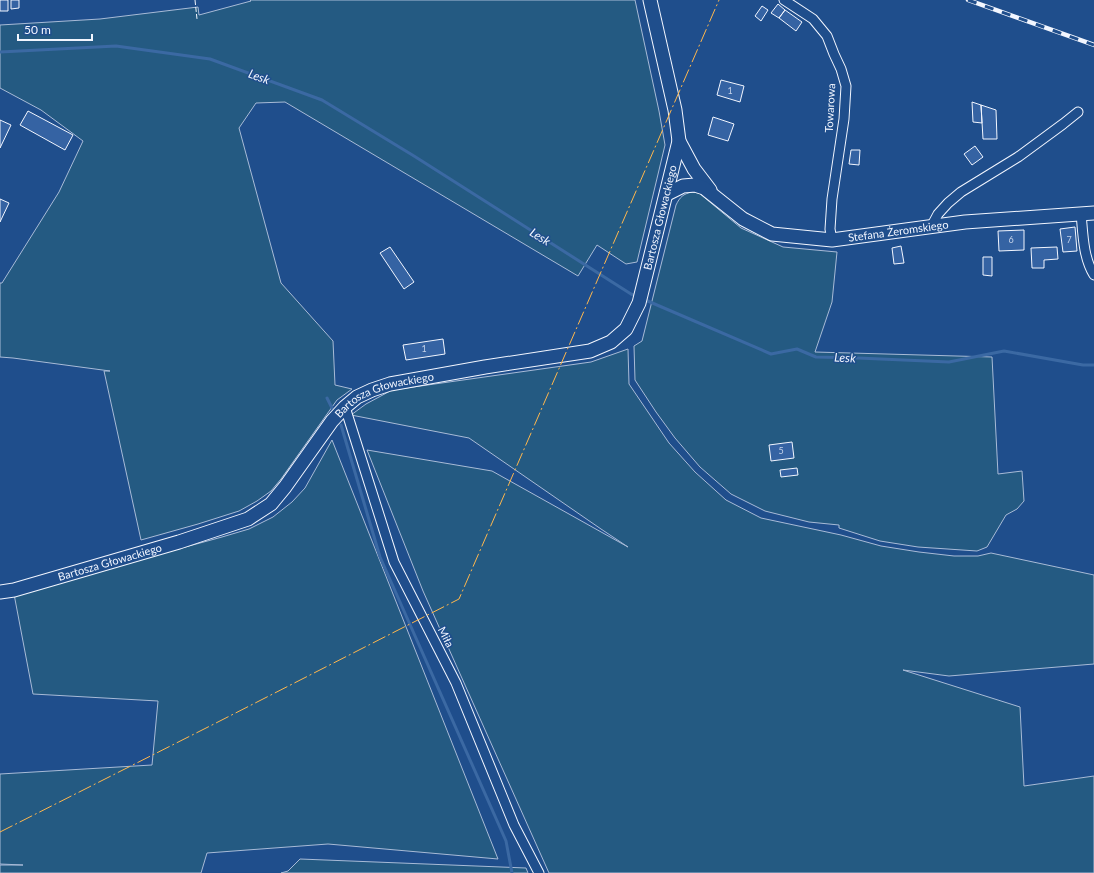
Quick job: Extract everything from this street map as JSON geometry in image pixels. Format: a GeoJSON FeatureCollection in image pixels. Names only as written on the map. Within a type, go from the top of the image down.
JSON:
{"type":"FeatureCollection","features":[{"type":"Feature","properties":{"kind":"street","name":"Stefana Żeromskiego"},"geometry":{"type":"LineString","coordinates":[[650,0],[675,110],[679,141],[694,169],[714,195]]}},
{"type":"Feature","properties":{"kind":"street","name":"Towarowa"},"geometry":{"type":"LineString","coordinates":[[784,0],[813,20],[827,36],[842,69],[846,86],[844,119],[832,199],[830,229],[832,240]]}},
{"type":"Feature","properties":{"kind":"street"},"geometry":{"type":"LineString","coordinates":[[931,227],[938,214],[961,192],[1028,150],[1078,112]]}},
{"type":"Feature","properties":{"kind":"street","name":"Bartosza Głowackiego"},"geometry":{"type":"LineString","coordinates":[[0,592],[14,590],[179,542],[248,519],[271,504],[332,421],[345,407],[358,397],[372,390],[390,384],[485,367],[590,351],[611,342],[626,329],[641,298],[679,141]]}},
{"type":"Feature","properties":{"kind":"street","name":"Stefana Żeromskiego"},"geometry":{"type":"LineString","coordinates":[[667,194],[683,186],[695,185],[704,188],[714,195],[743,219],[772,234],[832,240],[965,222],[1094,213]]}},
{"type":"Feature","properties":{"kind":"street"},"geometry":{"type":"LineString","coordinates":[[1080,213],[1084,247],[1089,266],[1094,275]]}},
{"type":"Feature","properties":{"kind":"street","name":"Miła"},"geometry":{"type":"LineString","coordinates":[[345,407],[394,562],[456,684],[514,825],[540,873]]}},
{"type":"Feature","properties":{"kind":"shaded area"},"geometry":{"type":"Polygon","coordinates":[[[250,0],[635,0],[665,145],[637,262],[626,264],[597,245],[578,276],[285,102],[256,103],[239,128],[281,283],[333,341],[335,385],[352,389],[337,400],[271,491],[239,511],[141,540],[104,371],[110,371],[0,357],[0,283],[2,283],[59,192],[83,141],[41,110],[0,88],[0,25],[100,19],[198,7],[199,15],[251,1],[250,0]]]}},
{"type":"Feature","properties":{"kind":"shaded area"},"geometry":{"type":"Polygon","coordinates":[[[692,192],[699,193],[741,228],[783,247],[837,252],[832,302],[815,352],[992,357],[998,474],[1022,471],[1024,501],[1017,509],[1006,515],[987,547],[977,551],[918,547],[880,541],[839,528],[839,525],[809,522],[765,511],[731,494],[700,467],[675,438],[635,380],[634,346],[642,341],[676,205],[682,196],[692,192]]]}},
{"type":"Feature","properties":{"kind":"shaded area"},"geometry":{"type":"Polygon","coordinates":[[[628,349],[629,384],[669,443],[695,472],[726,500],[761,518],[841,535],[881,546],[954,556],[978,556],[991,553],[1094,575],[1094,664],[949,676],[903,670],[1020,707],[1024,786],[1094,776],[1094,873],[549,873],[423,591],[367,450],[492,471],[628,547],[469,438],[351,415],[366,404],[392,390],[591,362],[628,349]]]}},
{"type":"Feature","properties":{"kind":"shaded area"},"geometry":{"type":"Polygon","coordinates":[[[332,440],[498,859],[328,844],[207,853],[201,873],[0,873],[0,865],[23,865],[0,864],[0,774],[152,765],[158,701],[33,694],[14,594],[249,529],[273,517],[292,502],[305,488],[332,440]]]}},
{"type":"Feature","properties":{"kind":"shaded area"},"geometry":{"type":"Polygon","coordinates":[[[300,859],[526,868],[528,873],[281,873],[288,871],[300,859]]]}},
{"type":"Feature","properties":{"kind":"building"},"geometry":{"type":"Polygon","coordinates":[[[0,0],[8,0],[8,11],[0,11],[0,0]]]}},
{"type":"Feature","properties":{"kind":"building"},"geometry":{"type":"Polygon","coordinates":[[[11,0],[19,0],[19,8],[11,9],[11,0]]]}},
{"type":"Feature","properties":{"kind":"building"},"geometry":{"type":"Polygon","coordinates":[[[778,4],[785,10],[779,18],[771,13],[778,4]]]}},
{"type":"Feature","properties":{"kind":"building"},"geometry":{"type":"Polygon","coordinates":[[[762,6],[768,10],[761,21],[755,16],[762,6]]]}},
{"type":"Feature","properties":{"kind":"building"},"geometry":{"type":"Polygon","coordinates":[[[785,10],[802,22],[796,31],[779,18],[785,10]]]}},
{"type":"Feature","properties":{"kind":"building"},"geometry":{"type":"Polygon","coordinates":[[[721,80],[744,86],[740,102],[717,95],[721,80]]]}},
{"type":"Feature","properties":{"kind":"building"},"geometry":{"type":"Polygon","coordinates":[[[972,102],[981,105],[982,123],[973,122],[972,102]]]}},
{"type":"Feature","properties":{"kind":"building"},"geometry":{"type":"Polygon","coordinates":[[[981,105],[996,110],[997,139],[983,139],[981,105]]]}},
{"type":"Feature","properties":{"kind":"building"},"geometry":{"type":"Polygon","coordinates":[[[28,111],[73,135],[65,150],[20,125],[28,111]]]}},
{"type":"Feature","properties":{"kind":"building"},"geometry":{"type":"Polygon","coordinates":[[[713,117],[734,124],[728,141],[708,135],[713,117]]]}},
{"type":"Feature","properties":{"kind":"building"},"geometry":{"type":"Polygon","coordinates":[[[0,120],[11,125],[0,148],[0,120]]]}},
{"type":"Feature","properties":{"kind":"building"},"geometry":{"type":"Polygon","coordinates":[[[975,146],[983,157],[972,165],[964,154],[975,146]]]}},
{"type":"Feature","properties":{"kind":"building"},"geometry":{"type":"Polygon","coordinates":[[[851,150],[860,150],[859,165],[849,164],[851,150]]]}},
{"type":"Feature","properties":{"kind":"building"},"geometry":{"type":"Polygon","coordinates":[[[0,199],[9,203],[0,222],[0,199]]]}},
{"type":"Feature","properties":{"kind":"building"},"geometry":{"type":"Polygon","coordinates":[[[1075,227],[1077,251],[1063,252],[1060,229],[1075,227]]]}},
{"type":"Feature","properties":{"kind":"building"},"geometry":{"type":"Polygon","coordinates":[[[1024,230],[1024,250],[999,251],[998,231],[1024,230]]]}},
{"type":"Feature","properties":{"kind":"building"},"geometry":{"type":"Polygon","coordinates":[[[901,246],[904,263],[894,264],[892,248],[901,246]]]}},
{"type":"Feature","properties":{"kind":"building"},"geometry":{"type":"Polygon","coordinates":[[[390,247],[414,282],[404,289],[380,253],[390,247]]]}},
{"type":"Feature","properties":{"kind":"building"},"geometry":{"type":"Polygon","coordinates":[[[1057,247],[1058,259],[1044,260],[1044,268],[1032,268],[1031,248],[1057,247]]]}},
{"type":"Feature","properties":{"kind":"building"},"geometry":{"type":"Polygon","coordinates":[[[983,257],[992,257],[992,276],[983,275],[983,257]]]}},
{"type":"Feature","properties":{"kind":"building"},"geometry":{"type":"Polygon","coordinates":[[[443,339],[445,354],[406,360],[403,345],[443,339]]]}},
{"type":"Feature","properties":{"kind":"building"},"geometry":{"type":"Polygon","coordinates":[[[792,442],[794,458],[771,461],[769,445],[792,442]]]}},
{"type":"Feature","properties":{"kind":"building"},"geometry":{"type":"Polygon","coordinates":[[[797,468],[798,475],[781,477],[780,470],[797,468]]]}},
{"type":"Feature","properties":{"kind":"waterway","name":"Lesk"},"geometry":{"type":"LineString","coordinates":[[0,52],[116,46],[210,59],[322,100],[638,297]]}},
{"type":"Feature","properties":{"kind":"waterway","name":"Lesk"},"geometry":{"type":"LineString","coordinates":[[643,299],[771,354],[797,349],[816,357],[949,362],[1004,351],[1083,365],[1094,365]]}},
{"type":"Feature","properties":{"kind":"waterway"},"geometry":{"type":"LineString","coordinates":[[327,398],[332,408]]}},
{"type":"Feature","properties":{"kind":"waterway"},"geometry":{"type":"LineString","coordinates":[[341,425],[380,557],[506,841],[512,873]]}},
{"type":"Feature","properties":{"kind":"railway"},"geometry":{"type":"LineString","coordinates":[[968,0],[1094,45]]}},
{"type":"Feature","properties":{"kind":"fence"},"geometry":{"type":"LineString","coordinates":[[195,0],[197,19]]}},
{"type":"Feature","properties":{"kind":"power"},"geometry":{"type":"LineString","coordinates":[[0,832],[459,599],[719,0]]}}]}
